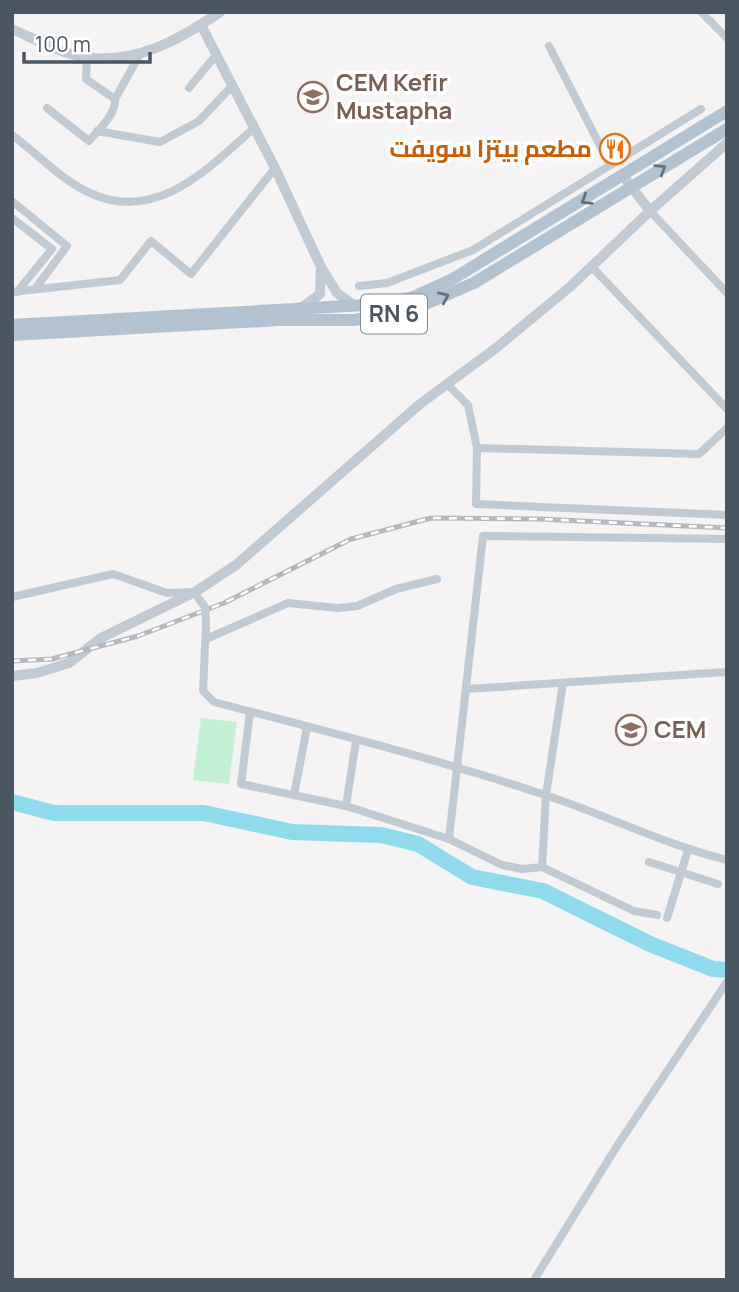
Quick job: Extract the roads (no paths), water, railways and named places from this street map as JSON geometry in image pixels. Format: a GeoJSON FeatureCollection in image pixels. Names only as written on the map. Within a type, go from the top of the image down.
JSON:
{"type":"FeatureCollection","features":[{"type":"Feature","properties":{"kind":"main road","name":"RN 6"},"geometry":{"type":"LineString","coordinates":[[12,335],[327,312],[413,297],[451,280],[727,111]]}},
{"type":"Feature","properties":{"kind":"main road","name":"RN 6"},"geometry":{"type":"LineString","coordinates":[[12,325],[300,309],[384,316],[452,294],[727,129]]}},
{"type":"Feature","properties":{"kind":"street"},"geometry":{"type":"LineString","coordinates":[[12,29],[88,57],[140,54],[165,46],[220,12]]}},
{"type":"Feature","properties":{"kind":"street"},"geometry":{"type":"LineString","coordinates":[[701,12],[727,38]]}},
{"type":"Feature","properties":{"kind":"street"},"geometry":{"type":"LineString","coordinates":[[201,25],[275,168],[321,267],[337,293],[355,306]]}},
{"type":"Feature","properties":{"kind":"street"},"geometry":{"type":"LineString","coordinates":[[549,46],[610,165]]}},
{"type":"Feature","properties":{"kind":"street"},"geometry":{"type":"LineString","coordinates":[[47,108],[89,141],[115,107],[115,99],[140,54]]}},
{"type":"Feature","properties":{"kind":"street"},"geometry":{"type":"LineString","coordinates":[[189,88],[216,55]]}},
{"type":"Feature","properties":{"kind":"street"},"geometry":{"type":"LineString","coordinates":[[88,57],[86,79],[115,99]]}},
{"type":"Feature","properties":{"kind":"street"},"geometry":{"type":"LineString","coordinates":[[97,131],[160,142],[199,121],[231,87]]}},
{"type":"Feature","properties":{"kind":"street"},"geometry":{"type":"LineString","coordinates":[[359,286],[387,283],[473,250],[701,108]]}},
{"type":"Feature","properties":{"kind":"street"},"geometry":{"type":"LineString","coordinates":[[688,116],[696,130]]}},
{"type":"Feature","properties":{"kind":"street"},"geometry":{"type":"LineString","coordinates":[[12,135],[91,194],[126,203],[149,200],[183,188],[254,128]]}},
{"type":"Feature","properties":{"kind":"street"},"geometry":{"type":"LineString","coordinates":[[12,676],[69,663],[101,638],[197,596],[447,384],[496,348],[727,143]]}},
{"type":"Feature","properties":{"kind":"street"},"geometry":{"type":"LineString","coordinates":[[15,292],[120,280],[151,241],[191,274],[275,168]]}},
{"type":"Feature","properties":{"kind":"street"},"geometry":{"type":"LineString","coordinates":[[623,176],[650,211],[727,293]]}},
{"type":"Feature","properties":{"kind":"street"},"geometry":{"type":"LineString","coordinates":[[12,201],[67,246],[35,289]]}},
{"type":"Feature","properties":{"kind":"street"},"geometry":{"type":"LineString","coordinates":[[12,218],[51,249],[15,292]]}},
{"type":"Feature","properties":{"kind":"street"},"geometry":{"type":"LineString","coordinates":[[591,266],[727,409]]}},
{"type":"Feature","properties":{"kind":"street"},"geometry":{"type":"LineString","coordinates":[[321,267],[320,294],[327,312]]}},
{"type":"Feature","properties":{"kind":"street"},"geometry":{"type":"LineString","coordinates":[[327,312],[337,293]]}},
{"type":"Feature","properties":{"kind":"street"},"geometry":{"type":"LineString","coordinates":[[300,309],[320,294]]}},
{"type":"Feature","properties":{"kind":"street"},"geometry":{"type":"LineString","coordinates":[[447,384],[468,405],[477,448],[476,504],[727,515]]}},
{"type":"Feature","properties":{"kind":"street"},"geometry":{"type":"LineString","coordinates":[[477,448],[699,454],[727,428]]}},
{"type":"Feature","properties":{"kind":"street"},"geometry":{"type":"LineString","coordinates":[[449,839],[483,536],[727,539]]}},
{"type":"Feature","properties":{"kind":"street"},"geometry":{"type":"LineString","coordinates":[[12,597],[113,574],[167,593],[197,596],[205,607],[203,691],[214,702],[458,766],[546,795],[688,850],[727,860]]}},
{"type":"Feature","properties":{"kind":"street"},"geometry":{"type":"LineString","coordinates":[[206,639],[288,603],[338,608],[357,606],[396,589],[437,579]]}},
{"type":"Feature","properties":{"kind":"street"},"geometry":{"type":"LineString","coordinates":[[466,689],[727,673]]}},
{"type":"Feature","properties":{"kind":"street"},"geometry":{"type":"LineString","coordinates":[[542,867],[546,795],[563,683]]}},
{"type":"Feature","properties":{"kind":"street"},"geometry":{"type":"LineString","coordinates":[[250,712],[241,784],[346,806],[449,839],[502,865],[522,869],[542,867],[634,911],[657,915]]}},
{"type":"Feature","properties":{"kind":"street"},"geometry":{"type":"LineString","coordinates":[[293,794],[307,727]]}},
{"type":"Feature","properties":{"kind":"street"},"geometry":{"type":"LineString","coordinates":[[346,806],[356,741]]}},
{"type":"Feature","properties":{"kind":"street"},"geometry":{"type":"LineString","coordinates":[[667,918],[688,850]]}},
{"type":"Feature","properties":{"kind":"street"},"geometry":{"type":"LineString","coordinates":[[649,862],[718,884]]}},
{"type":"Feature","properties":{"kind":"street"},"geometry":{"type":"LineString","coordinates":[[534,1280],[617,1146],[727,982]]}},
{"type":"Feature","properties":{"kind":"waterway"},"geometry":{"type":"LineString","coordinates":[[12,802],[54,813],[204,813],[292,832],[381,835],[418,844],[472,877],[543,891],[650,944],[713,969],[727,970]]}},
{"type":"Feature","properties":{"kind":"railway"},"geometry":{"type":"LineString","coordinates":[[12,661],[52,659],[138,636],[224,603],[351,539],[431,518],[540,519],[727,528]]}},
{"type":"Feature","properties":{"kind":"place","name":"CEM Kefir Mustapha"},"geometry":{"type":"Point","coordinates":[313,97]}},
{"type":"Feature","properties":{"kind":"place","name":"مطعم بيتزا سويفت"},"geometry":{"type":"Point","coordinates":[615,149]}},
{"type":"Feature","properties":{"kind":"place","name":"CEM"},"geometry":{"type":"Point","coordinates":[631,730]}}]}
